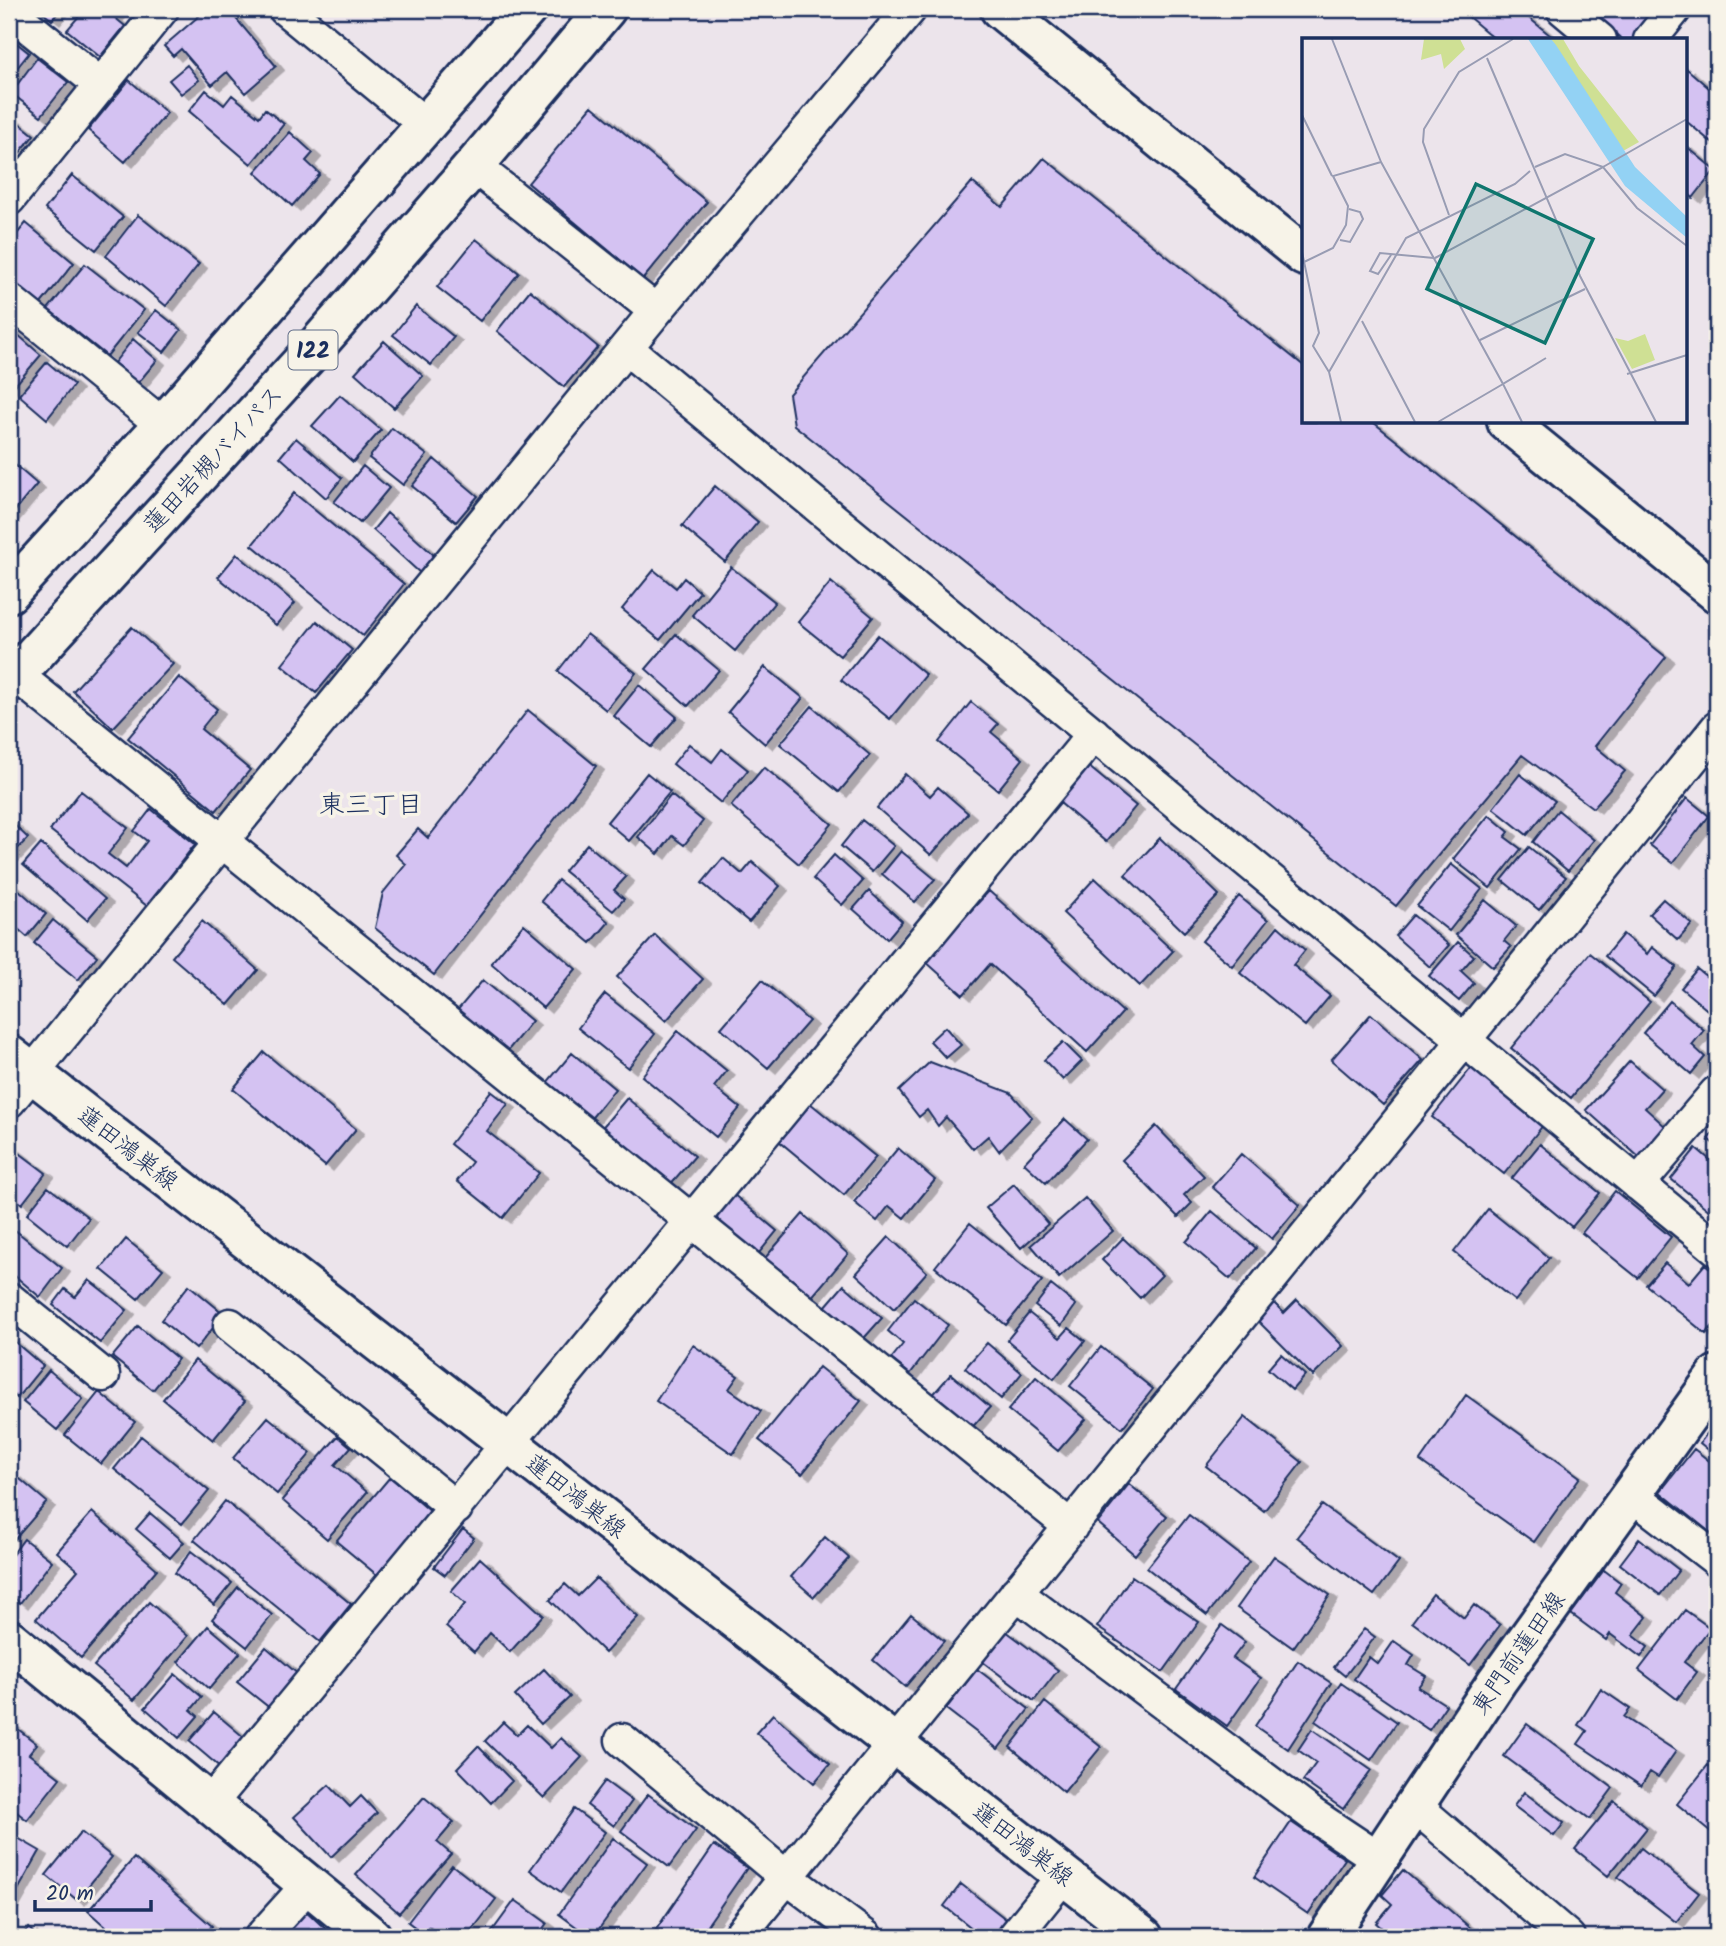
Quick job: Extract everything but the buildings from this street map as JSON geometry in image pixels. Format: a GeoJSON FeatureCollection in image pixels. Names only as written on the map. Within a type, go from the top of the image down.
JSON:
{"type":"FeatureCollection","features":[{"type":"Feature","properties":{"kind":"main road","name":"122"},"geometry":{"type":"LineString","coordinates":[[9,593],[163,425],[527,9]]}},
{"type":"Feature","properties":{"kind":"main road","name":"蓮田岩槻バイパス"},"geometry":{"type":"LineString","coordinates":[[12,678],[311,352],[474,166],[606,9]]}},
{"type":"Feature","properties":{"kind":"main road"},"geometry":{"type":"LineString","coordinates":[[1000,9],[1302,255]]}},
{"type":"Feature","properties":{"kind":"main road"},"geometry":{"type":"LineString","coordinates":[[1509,424],[1717,593]]}},
{"type":"Feature","properties":{"kind":"main road","name":"蓮田鴻巣線"},"geometry":{"type":"LineString","coordinates":[[17,1076],[508,1444],[1143,1937]]}},
{"type":"Feature","properties":{"kind":"main road","name":"東門前蓮田線"},"geometry":{"type":"LineString","coordinates":[[1327,1937],[1497,1681],[1717,1375]]}},
{"type":"Feature","properties":{"kind":"main road"},"geometry":{"type":"LineString","coordinates":[[9,1639],[372,1937]]}},
{"type":"Feature","properties":{"kind":"street"},"geometry":{"type":"LineString","coordinates":[[9,199],[162,9]]}},
{"type":"Feature","properties":{"kind":"street"},"geometry":{"type":"LineString","coordinates":[[285,9],[427,125]]}},
{"type":"Feature","properties":{"kind":"street"},"geometry":{"type":"LineString","coordinates":[[17,1076],[223,842],[626,348],[910,9]]}},
{"type":"Feature","properties":{"kind":"street"},"geometry":{"type":"LineString","coordinates":[[1563,9],[1598,38]]}},
{"type":"Feature","properties":{"kind":"street"},"geometry":{"type":"LineString","coordinates":[[1652,38],[1675,9]]}},
{"type":"Feature","properties":{"kind":"street"},"geometry":{"type":"LineString","coordinates":[[9,11],[101,85]]}},
{"type":"Feature","properties":{"kind":"street"},"geometry":{"type":"LineString","coordinates":[[474,166],[656,312]]}},
{"type":"Feature","properties":{"kind":"street"},"geometry":{"type":"LineString","coordinates":[[9,300],[163,425]]}},
{"type":"Feature","properties":{"kind":"street"},"geometry":{"type":"LineString","coordinates":[[626,348],[1717,1249]]}},
{"type":"Feature","properties":{"kind":"street"},"geometry":{"type":"LineString","coordinates":[[12,678],[223,842],[1071,1527]]}},
{"type":"Feature","properties":{"kind":"street"},"geometry":{"type":"LineString","coordinates":[[738,1937],[1717,728]]}},
{"type":"Feature","properties":{"kind":"street"},"geometry":{"type":"LineString","coordinates":[[210,1804],[1094,734]]}},
{"type":"Feature","properties":{"kind":"street"},"geometry":{"type":"LineString","coordinates":[[1639,1184],[1716,1093]]}},
{"type":"Feature","properties":{"kind":"street"},"geometry":{"type":"LineString","coordinates":[[9,1299],[103,1375]]}},
{"type":"Feature","properties":{"kind":"street"},"geometry":{"type":"LineString","coordinates":[[230,1325],[456,1508]]}},
{"type":"Feature","properties":{"kind":"street"},"geometry":{"type":"LineString","coordinates":[[1631,1494],[1717,1560]]}},
{"type":"Feature","properties":{"kind":"street"},"geometry":{"type":"LineString","coordinates":[[1016,1594],[1313,1815],[1380,1859]]}},
{"type":"Feature","properties":{"kind":"street"},"geometry":{"type":"LineString","coordinates":[[622,1740],[786,1877],[866,1937]]}},
{"type":"Feature","properties":{"kind":"street"},"geometry":{"type":"LineString","coordinates":[[1415,1806],[1568,1937]]}},
{"type":"Feature","properties":{"kind":"street"},"geometry":{"type":"LineString","coordinates":[[1014,1937],[1063,1876]]}},
{"type":"Feature","properties":{"kind":"street"},"geometry":{"type":"LineString","coordinates":[[261,1937],[309,1884]]}},
{"type":"Feature","properties":{"kind":"district","name":"東三丁目"},"geometry":{"type":"Point","coordinates":[371,804]}}]}
